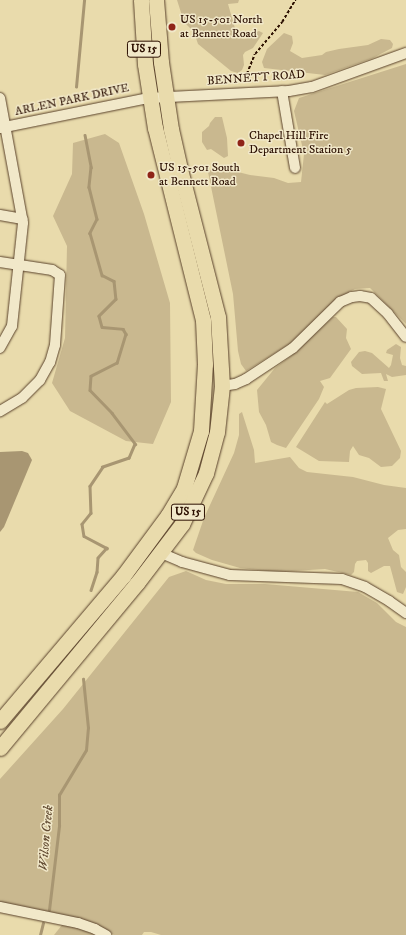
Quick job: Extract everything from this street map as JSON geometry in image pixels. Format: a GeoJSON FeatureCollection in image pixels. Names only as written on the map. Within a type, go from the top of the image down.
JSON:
{"type":"FeatureCollection","features":[{"type":"Feature","properties":{"kind":"highway","name":"US 15"},"geometry":{"type":"LineString","coordinates":[[0,721],[123,576],[168,515],[184,488],[201,431],[205,364],[203,320],[192,273],[166,180],[149,98],[145,64],[141,0]]}},
{"type":"Feature","properties":{"kind":"highway","name":"US 15"},"geometry":{"type":"LineString","coordinates":[[0,748],[161,553],[182,524],[206,473],[217,432],[222,386],[218,317],[180,169],[166,96],[156,0]]}},
{"type":"Feature","properties":{"kind":"street","name":"BENNETT ROAD"},"geometry":{"type":"LineString","coordinates":[[149,98],[282,91],[312,87],[406,53]]}},
{"type":"Feature","properties":{"kind":"street"},"geometry":{"type":"LineString","coordinates":[[282,91],[295,168]]}},
{"type":"Feature","properties":{"kind":"street"},"geometry":{"type":"LineString","coordinates":[[0,98],[3,128],[23,219],[12,326],[0,348]]}},
{"type":"Feature","properties":{"kind":"street","name":"ARLEN PARK DRIVE"},"geometry":{"type":"LineString","coordinates":[[3,128],[149,98]]}},
{"type":"Feature","properties":{"kind":"street"},"geometry":{"type":"LineString","coordinates":[[0,215],[23,219]]}},
{"type":"Feature","properties":{"kind":"street"},"geometry":{"type":"LineString","coordinates":[[0,262],[52,270],[60,275],[55,345],[50,362],[40,380],[22,398],[0,411]]}},
{"type":"Feature","properties":{"kind":"street"},"geometry":{"type":"LineString","coordinates":[[222,386],[235,384],[246,379],[293,348],[340,302],[352,297],[360,296],[372,298],[388,314],[406,336]]}},
{"type":"Feature","properties":{"kind":"street"},"geometry":{"type":"LineString","coordinates":[[161,553],[182,562],[230,574],[253,577],[301,576],[342,579],[365,587],[406,613]]}},
{"type":"Feature","properties":{"kind":"street"},"geometry":{"type":"LineString","coordinates":[[0,907],[78,923],[106,935]]}},
{"type":"Feature","properties":{"kind":"path"},"geometry":{"type":"LineString","coordinates":[[239,93],[255,54],[282,22],[294,0]]}},
{"type":"Feature","properties":{"kind":"shaded area"},"geometry":{"type":"Polygon","coordinates":[[[177,0],[239,0],[238,3],[228,4],[236,32],[241,38],[245,39],[259,31],[263,33],[253,48],[245,52],[243,55],[244,65],[242,70],[238,73],[231,71],[198,44],[194,32],[184,22],[177,0]]]}},
{"type":"Feature","properties":{"kind":"shaded area"},"geometry":{"type":"Polygon","coordinates":[[[284,33],[292,36],[293,43],[290,51],[302,58],[322,55],[326,52],[339,49],[368,45],[381,39],[390,40],[393,44],[392,48],[373,58],[325,75],[264,68],[262,62],[267,49],[284,33]]]}},
{"type":"Feature","properties":{"kind":"shaded area"},"geometry":{"type":"Polygon","coordinates":[[[406,64],[406,324],[370,288],[355,289],[349,292],[294,341],[246,371],[241,364],[238,351],[233,294],[208,172],[214,167],[218,167],[250,175],[274,178],[288,183],[301,182],[304,154],[294,111],[299,98],[406,64]]]}},
{"type":"Feature","properties":{"kind":"shaded area"},"geometry":{"type":"Polygon","coordinates":[[[215,117],[222,117],[227,138],[228,156],[224,158],[211,149],[207,150],[202,142],[202,132],[209,126],[215,117]]]}},
{"type":"Feature","properties":{"kind":"shaded area"},"geometry":{"type":"Polygon","coordinates":[[[105,134],[119,143],[144,214],[170,303],[171,402],[153,444],[126,441],[70,411],[52,383],[65,338],[67,246],[53,216],[72,174],[73,143],[105,134]]]}},
{"type":"Feature","properties":{"kind":"shaded area"},"geometry":{"type":"Polygon","coordinates":[[[333,317],[336,317],[347,329],[346,338],[351,349],[330,378],[320,381],[324,387],[319,399],[286,448],[277,445],[271,442],[266,425],[259,412],[257,390],[275,368],[291,356],[333,317]]]}},
{"type":"Feature","properties":{"kind":"shaded area"},"geometry":{"type":"Polygon","coordinates":[[[396,344],[401,347],[400,358],[402,365],[406,366],[406,375],[392,377],[386,374],[388,381],[384,381],[381,373],[362,374],[352,366],[351,362],[359,352],[365,351],[372,353],[389,368],[393,355],[386,353],[387,350],[396,344]]]}},
{"type":"Feature","properties":{"kind":"shaded area"},"geometry":{"type":"Polygon","coordinates":[[[378,387],[386,389],[381,409],[401,451],[400,458],[392,466],[381,467],[369,458],[359,455],[353,446],[350,451],[349,462],[319,461],[296,447],[325,402],[327,404],[349,390],[356,388],[378,387]]]}},
{"type":"Feature","properties":{"kind":"shaded area"},"geometry":{"type":"Polygon","coordinates":[[[242,412],[254,450],[255,463],[290,457],[299,468],[307,472],[353,477],[384,485],[406,488],[406,529],[398,530],[388,538],[393,550],[399,555],[401,567],[406,572],[406,587],[403,594],[397,592],[390,566],[384,566],[371,573],[368,571],[368,563],[366,560],[357,561],[354,572],[351,575],[325,569],[276,572],[240,568],[212,560],[196,553],[193,550],[204,518],[234,453],[239,435],[239,414],[242,412]]]}},
{"type":"Feature","properties":{"kind":"shaded area"},"geometry":{"type":"Polygon","coordinates":[[[22,451],[28,453],[32,460],[4,527],[0,532],[0,452],[22,451]]]}},
{"type":"Feature","properties":{"kind":"shaded area"},"geometry":{"type":"Polygon","coordinates":[[[186,571],[206,580],[226,584],[265,584],[358,592],[377,603],[396,622],[406,627],[406,935],[161,935],[151,932],[144,932],[142,935],[114,935],[105,929],[79,919],[0,904],[0,779],[63,709],[169,577],[186,571]]]}},
{"type":"Feature","properties":{"kind":"shaded area"},"geometry":{"type":"Polygon","coordinates":[[[62,925],[72,926],[96,935],[54,935],[62,925]]]}},
{"type":"Feature","properties":{"kind":"waterway","name":"Wilson Creek"},"geometry":{"type":"LineString","coordinates":[[76,87],[84,0]]}},
{"type":"Feature","properties":{"kind":"waterway","name":"Wilson Creek"},"geometry":{"type":"LineString","coordinates":[[85,135],[91,167],[89,187],[97,219],[90,233],[102,275],[114,281],[116,299],[99,316],[102,327],[123,329],[126,334],[117,363],[91,376],[90,390],[112,413],[135,444],[129,458],[103,467],[90,486],[91,513],[82,524],[84,536],[107,548],[98,558],[97,572],[91,590]]}},
{"type":"Feature","properties":{"kind":"waterway","name":"Wilson Creek"},"geometry":{"type":"LineString","coordinates":[[49,910],[59,826],[59,795],[86,750],[88,728],[83,679]]}},
{"type":"Feature","properties":{"kind":"waterway","name":"Wilson Creek"},"geometry":{"type":"LineString","coordinates":[[40,935],[43,923]]}},
{"type":"Feature","properties":{"kind":"place","name":"US 15-501 North at Bennett Road"},"geometry":{"type":"Point","coordinates":[172,27]}},
{"type":"Feature","properties":{"kind":"place","name":"Chapel Hill Fire Department Station 5"},"geometry":{"type":"Point","coordinates":[241,143]}},
{"type":"Feature","properties":{"kind":"place","name":"US 15-501 South at Bennett Road"},"geometry":{"type":"Point","coordinates":[151,175]}}]}
